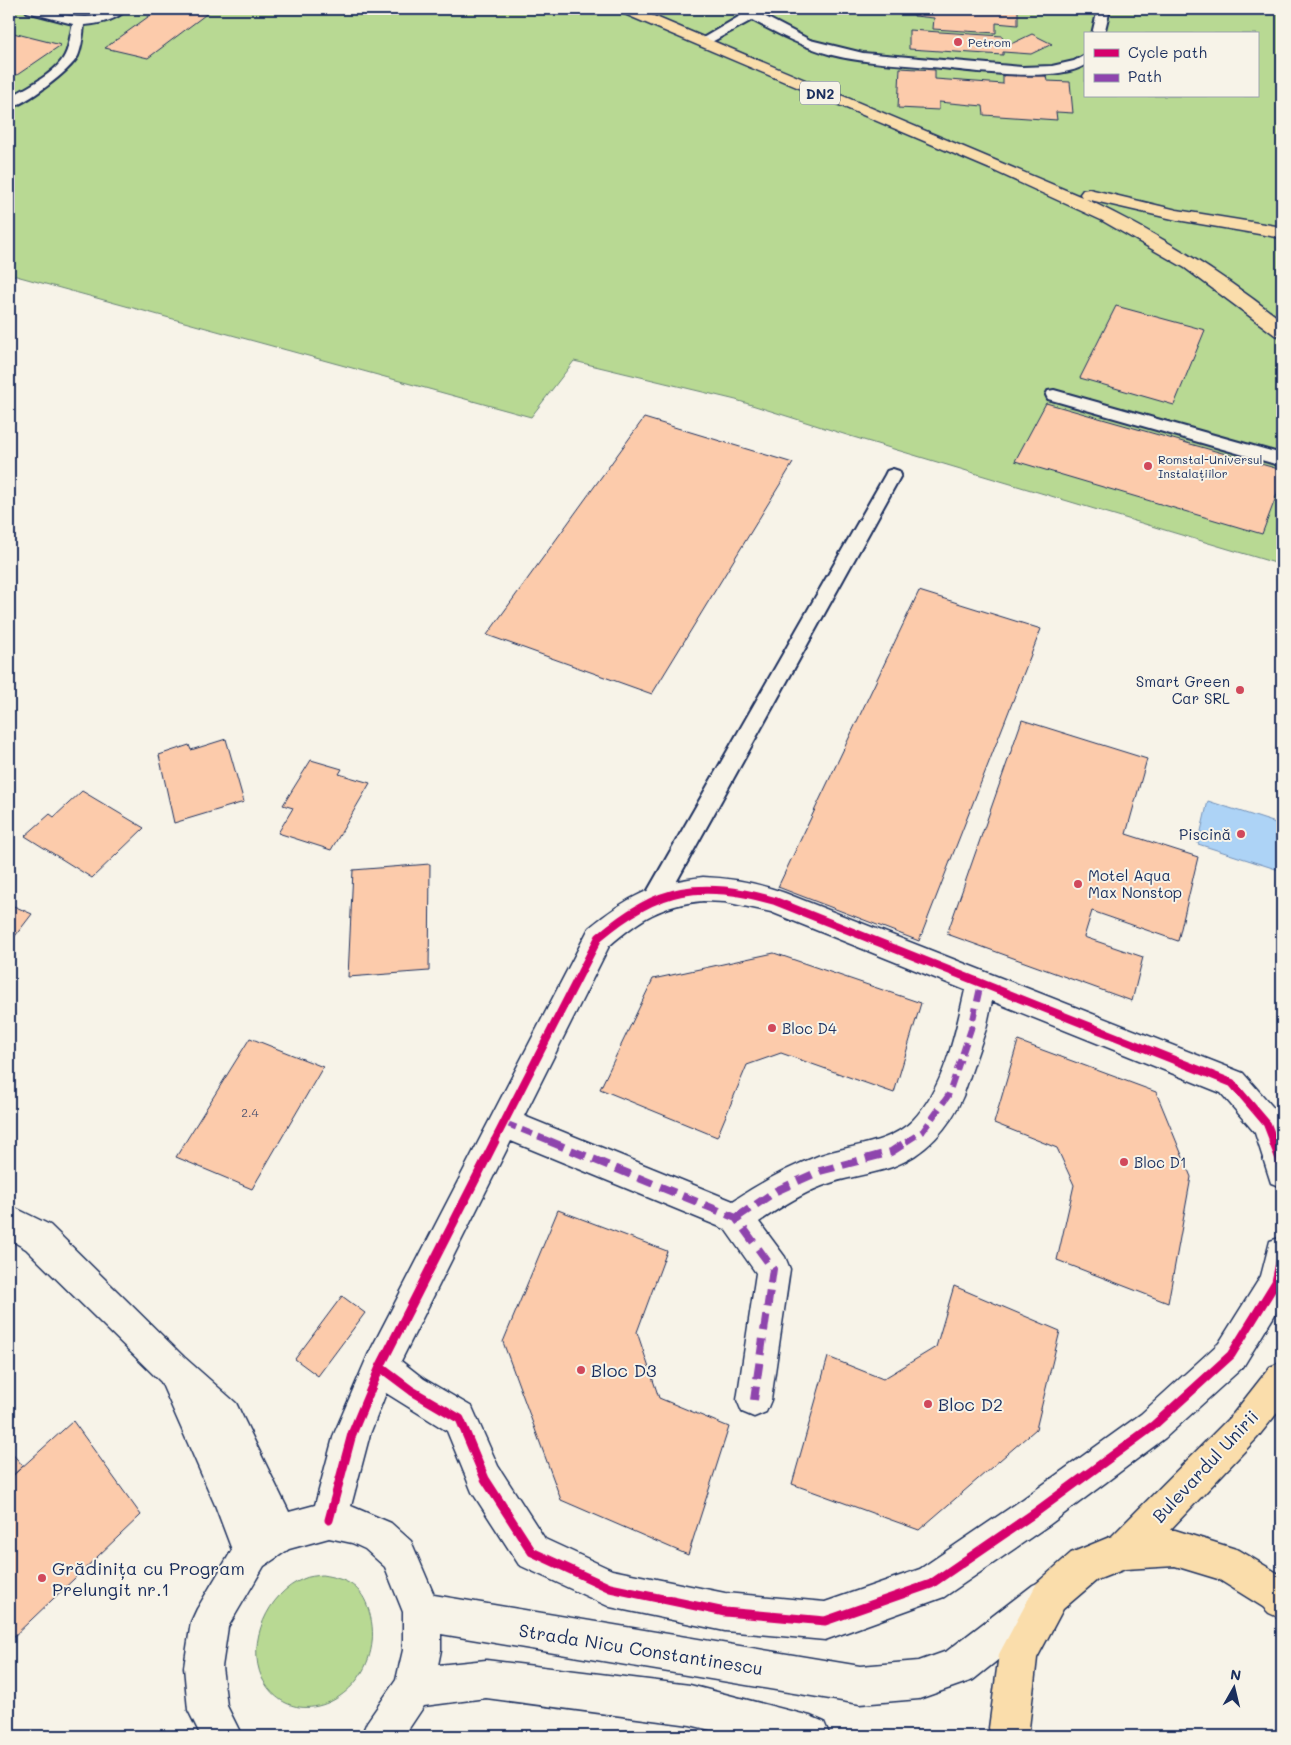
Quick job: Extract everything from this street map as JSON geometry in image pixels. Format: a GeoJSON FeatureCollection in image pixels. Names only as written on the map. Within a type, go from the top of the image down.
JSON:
{"type":"FeatureCollection","features":[{"type":"Feature","properties":{"kind":"main road","name":"DN2"},"geometry":{"type":"LineString","coordinates":[[625,9],[1015,174],[1151,210],[1282,232]]}},
{"type":"Feature","properties":{"kind":"main road"},"geometry":{"type":"LineString","coordinates":[[1015,174],[1119,223],[1178,256],[1230,290],[1282,331]]}},
{"type":"Feature","properties":{"kind":"main road","name":"Bulevardul Unirii"},"geometry":{"type":"LineString","coordinates":[[1125,1550],[1246,1426],[1282,1379]]}},
{"type":"Feature","properties":{"kind":"main road"},"geometry":{"type":"LineString","coordinates":[[1011,1736],[1009,1728],[1018,1654],[1050,1596],[1084,1566],[1125,1550],[1175,1548],[1226,1563],[1276,1594],[1282,1600]]}},
{"type":"Feature","properties":{"kind":"street"},"geometry":{"type":"LineString","coordinates":[[329,1520],[352,1434],[380,1367],[599,937],[634,908],[655,898],[703,888],[751,893],[775,900],[1232,1083],[1267,1124],[1280,1159],[1282,1172]]}},
{"type":"Feature","properties":{"kind":"street"},"geometry":{"type":"LineString","coordinates":[[736,1218],[776,1191],[820,1171],[891,1152],[923,1132],[948,1096],[971,1029],[981,983]]}},
{"type":"Feature","properties":{"kind":"street"},"geometry":{"type":"LineString","coordinates":[[505,1123],[736,1218],[773,1269],[754,1400]]}},
{"type":"Feature","properties":{"kind":"street"},"geometry":{"type":"LineString","coordinates":[[9,1221],[38,1237],[172,1369],[231,1500],[265,1543]]}},
{"type":"Feature","properties":{"kind":"street"},"geometry":{"type":"LineString","coordinates":[[380,1367],[412,1390],[460,1419],[484,1478],[532,1552],[610,1588],[725,1612],[825,1621],[931,1584],[1036,1512],[1153,1426],[1231,1355],[1276,1282],[1282,1253]]}},
{"type":"Feature","properties":{"kind":"street"},"geometry":{"type":"LineString","coordinates":[[212,1727],[203,1667],[210,1622],[265,1543],[329,1520],[355,1525],[378,1536],[398,1554],[422,1612],[422,1650],[413,1688],[381,1736]]}},
{"type":"Feature","properties":{"kind":"street","name":"Strada Nicu Constantinescu"},"geometry":{"type":"LineString","coordinates":[[422,1612],[860,1685],[919,1680],[959,1666],[1050,1596]]}},
{"type":"Feature","properties":{"kind":"street"},"geometry":{"type":"LineString","coordinates":[[413,1688],[486,1679],[690,1705],[810,1736]]}},
{"type":"Feature","properties":{"kind":"lane"},"geometry":{"type":"LineString","coordinates":[[30,9],[79,22],[97,21],[120,9]]}},
{"type":"Feature","properties":{"kind":"lane"},"geometry":{"type":"LineString","coordinates":[[1098,32],[1104,9]]}},
{"type":"Feature","properties":{"kind":"lane"},"geometry":{"type":"LineString","coordinates":[[702,42],[755,12],[806,43],[863,58],[1022,71],[1052,70],[1078,64],[1084,60]]}},
{"type":"Feature","properties":{"kind":"lane"},"geometry":{"type":"LineString","coordinates":[[9,104],[62,69],[70,59],[74,49],[79,22]]}},
{"type":"Feature","properties":{"kind":"lane"},"geometry":{"type":"LineString","coordinates":[[1054,395],[1282,460]]}},
{"type":"Feature","properties":{"kind":"lane"},"geometry":{"type":"LineString","coordinates":[[655,898],[893,475]]}},
{"type":"Feature","properties":{"kind":"green space"},"geometry":{"type":"Polygon","coordinates":[[[9,9],[1282,9],[1282,565],[736,400],[574,361],[531,417],[9,274],[9,9]]]}},
{"type":"Feature","properties":{"kind":"green space"},"geometry":{"type":"Polygon","coordinates":[[[322,1575],[339,1579],[352,1585],[362,1595],[369,1611],[372,1638],[367,1663],[354,1683],[337,1698],[317,1706],[296,1706],[277,1697],[262,1678],[257,1650],[259,1635],[270,1607],[280,1595],[303,1579],[322,1575]]]}},
{"type":"Feature","properties":{"kind":"water","name":"Piscină"},"geometry":{"type":"Polygon","coordinates":[[[1208,801],[1282,825],[1282,871],[1198,844],[1208,801]]]}},
{"type":"Feature","properties":{"kind":"building"},"geometry":{"type":"Polygon","coordinates":[[[159,9],[213,9],[148,58],[105,48],[159,9]]]}},
{"type":"Feature","properties":{"kind":"building"},"geometry":{"type":"Polygon","coordinates":[[[915,9],[1018,9],[1018,25],[996,23],[996,33],[933,29],[934,18],[914,16],[915,9]]]}},
{"type":"Feature","properties":{"kind":"building","name":"Petrom"},"geometry":{"type":"Polygon","coordinates":[[[909,30],[1002,36],[1003,42],[1013,43],[1032,34],[1052,44],[1031,54],[1003,52],[1003,55],[909,49],[909,30]]]}},
{"type":"Feature","properties":{"kind":"building"},"geometry":{"type":"Polygon","coordinates":[[[9,32],[61,45],[17,75],[9,73],[9,32]]]}},
{"type":"Feature","properties":{"kind":"building"},"geometry":{"type":"Polygon","coordinates":[[[900,68],[935,70],[935,79],[1003,84],[1003,73],[1046,76],[1047,81],[1070,82],[1073,113],[1056,112],[1057,120],[984,115],[983,106],[939,102],[939,110],[898,108],[900,68]]]}},
{"type":"Feature","properties":{"kind":"building"},"geometry":{"type":"Polygon","coordinates":[[[1116,306],[1205,330],[1174,405],[1080,378],[1116,306]]]}},
{"type":"Feature","properties":{"kind":"building","name":"Romstal-Universul Instalațiilor"},"geometry":{"type":"Polygon","coordinates":[[[1046,403],[1282,470],[1282,481],[1262,534],[1015,461],[1046,403]]]}},
{"type":"Feature","properties":{"kind":"building"},"geometry":{"type":"Polygon","coordinates":[[[644,418],[793,463],[652,694],[487,635],[644,418]]]}},
{"type":"Feature","properties":{"kind":"building"},"geometry":{"type":"Polygon","coordinates":[[[919,591],[1041,629],[919,941],[778,887],[919,591]]]}},
{"type":"Feature","properties":{"kind":"building","name":"Motel Aqua Max Nonstop"},"geometry":{"type":"Polygon","coordinates":[[[1022,720],[1147,759],[1126,834],[1198,857],[1178,941],[1092,911],[1084,937],[1143,957],[1132,1001],[947,934],[1022,720]]]}},
{"type":"Feature","properties":{"kind":"building"},"geometry":{"type":"Polygon","coordinates":[[[226,739],[244,802],[174,823],[159,755],[189,745],[191,750],[226,739]]]}},
{"type":"Feature","properties":{"kind":"building"},"geometry":{"type":"Polygon","coordinates":[[[311,760],[342,769],[339,774],[370,783],[331,850],[278,833],[293,808],[283,805],[311,760]]]}},
{"type":"Feature","properties":{"kind":"building"},"geometry":{"type":"Polygon","coordinates":[[[82,791],[144,828],[92,878],[25,836],[50,814],[54,817],[82,791]]]}},
{"type":"Feature","properties":{"kind":"building"},"geometry":{"type":"Polygon","coordinates":[[[430,864],[429,971],[348,977],[353,870],[430,864]]]}},
{"type":"Feature","properties":{"kind":"building"},"geometry":{"type":"Polygon","coordinates":[[[9,904],[32,914],[9,944],[9,904]]]}},
{"type":"Feature","properties":{"kind":"building","name":"Bloc D4"},"geometry":{"type":"Polygon","coordinates":[[[774,953],[921,1003],[894,1093],[781,1053],[747,1065],[717,1137],[600,1089],[653,979],[774,953]]]}},
{"type":"Feature","properties":{"kind":"building"},"geometry":{"type":"Polygon","coordinates":[[[250,1038],[323,1067],[252,1189],[176,1157],[250,1038]]]}},
{"type":"Feature","properties":{"kind":"building","name":"Bloc D1"},"geometry":{"type":"Polygon","coordinates":[[[1018,1041],[1156,1092],[1191,1177],[1168,1303],[1057,1260],[1074,1185],[1057,1148],[994,1123],[1018,1041]]]}},
{"type":"Feature","properties":{"kind":"building","name":"Bloc D3"},"geometry":{"type":"Polygon","coordinates":[[[558,1210],[667,1251],[637,1332],[659,1398],[729,1427],[688,1555],[561,1500],[503,1342],[558,1210]]]}},
{"type":"Feature","properties":{"kind":"building","name":"Bloc D2"},"geometry":{"type":"Polygon","coordinates":[[[954,1286],[1060,1331],[1036,1429],[919,1530],[792,1484],[828,1357],[883,1379],[936,1347],[954,1286]]]}},
{"type":"Feature","properties":{"kind":"building"},"geometry":{"type":"Polygon","coordinates":[[[342,1296],[365,1313],[318,1376],[295,1359],[342,1296]]]}},
{"type":"Feature","properties":{"kind":"building","name":"Grădinița cu Program Prelungit nr.1"},"geometry":{"type":"Polygon","coordinates":[[[73,1421],[141,1515],[9,1641],[9,1479],[73,1421]]]}},
{"type":"Feature","properties":{"kind":"building"},"geometry":{"type":"Polygon","coordinates":[[[9,1450],[23,1466],[9,1479],[9,1450]]]}},
{"type":"Feature","properties":{"kind":"marked path"},"geometry":{"type":"LineString","coordinates":[[736,1218],[776,1191],[820,1171],[891,1152],[923,1131],[948,1096],[971,1029],[981,983]]}},
{"type":"Feature","properties":{"kind":"marked path"},"geometry":{"type":"LineString","coordinates":[[505,1123],[736,1218],[773,1269],[754,1400]]}},
{"type":"Feature","properties":{"kind":"cycle path"},"geometry":{"type":"LineString","coordinates":[[329,1520],[352,1434],[380,1367],[599,937],[619,920],[639,907],[660,897],[681,891],[703,889],[750,894],[775,901],[1232,1083],[1267,1124],[1280,1159],[1282,1172]]}},
{"type":"Feature","properties":{"kind":"cycle path"},"geometry":{"type":"LineString","coordinates":[[380,1367],[412,1391],[460,1419],[485,1479],[532,1552],[610,1588],[725,1612],[825,1621],[931,1584],[1036,1512],[1153,1426],[1231,1355],[1276,1282],[1282,1253]]}},
{"type":"Feature","properties":{"kind":"place","name":"Petrom"},"geometry":{"type":"Point","coordinates":[958,42]}},
{"type":"Feature","properties":{"kind":"place","name":"Romstal-Universul Instalațiilor"},"geometry":{"type":"Point","coordinates":[1148,466]}},
{"type":"Feature","properties":{"kind":"place","name":"Smart Green Car SRL"},"geometry":{"type":"Point","coordinates":[1240,690]}},
{"type":"Feature","properties":{"kind":"place","name":"Piscină"},"geometry":{"type":"Point","coordinates":[1241,834]}},
{"type":"Feature","properties":{"kind":"place","name":"Motel Aqua Max Nonstop"},"geometry":{"type":"Point","coordinates":[1078,884]}},
{"type":"Feature","properties":{"kind":"place","name":"Bloc D4"},"geometry":{"type":"Point","coordinates":[772,1028]}},
{"type":"Feature","properties":{"kind":"place","name":"Bloc D1"},"geometry":{"type":"Point","coordinates":[1124,1162]}},
{"type":"Feature","properties":{"kind":"place","name":"Bloc D3"},"geometry":{"type":"Point","coordinates":[581,1370]}},
{"type":"Feature","properties":{"kind":"place","name":"Bloc D2"},"geometry":{"type":"Point","coordinates":[928,1404]}},
{"type":"Feature","properties":{"kind":"place","name":"Grădinița cu Program Prelungit nr.1"},"geometry":{"type":"Point","coordinates":[42,1578]}}]}
